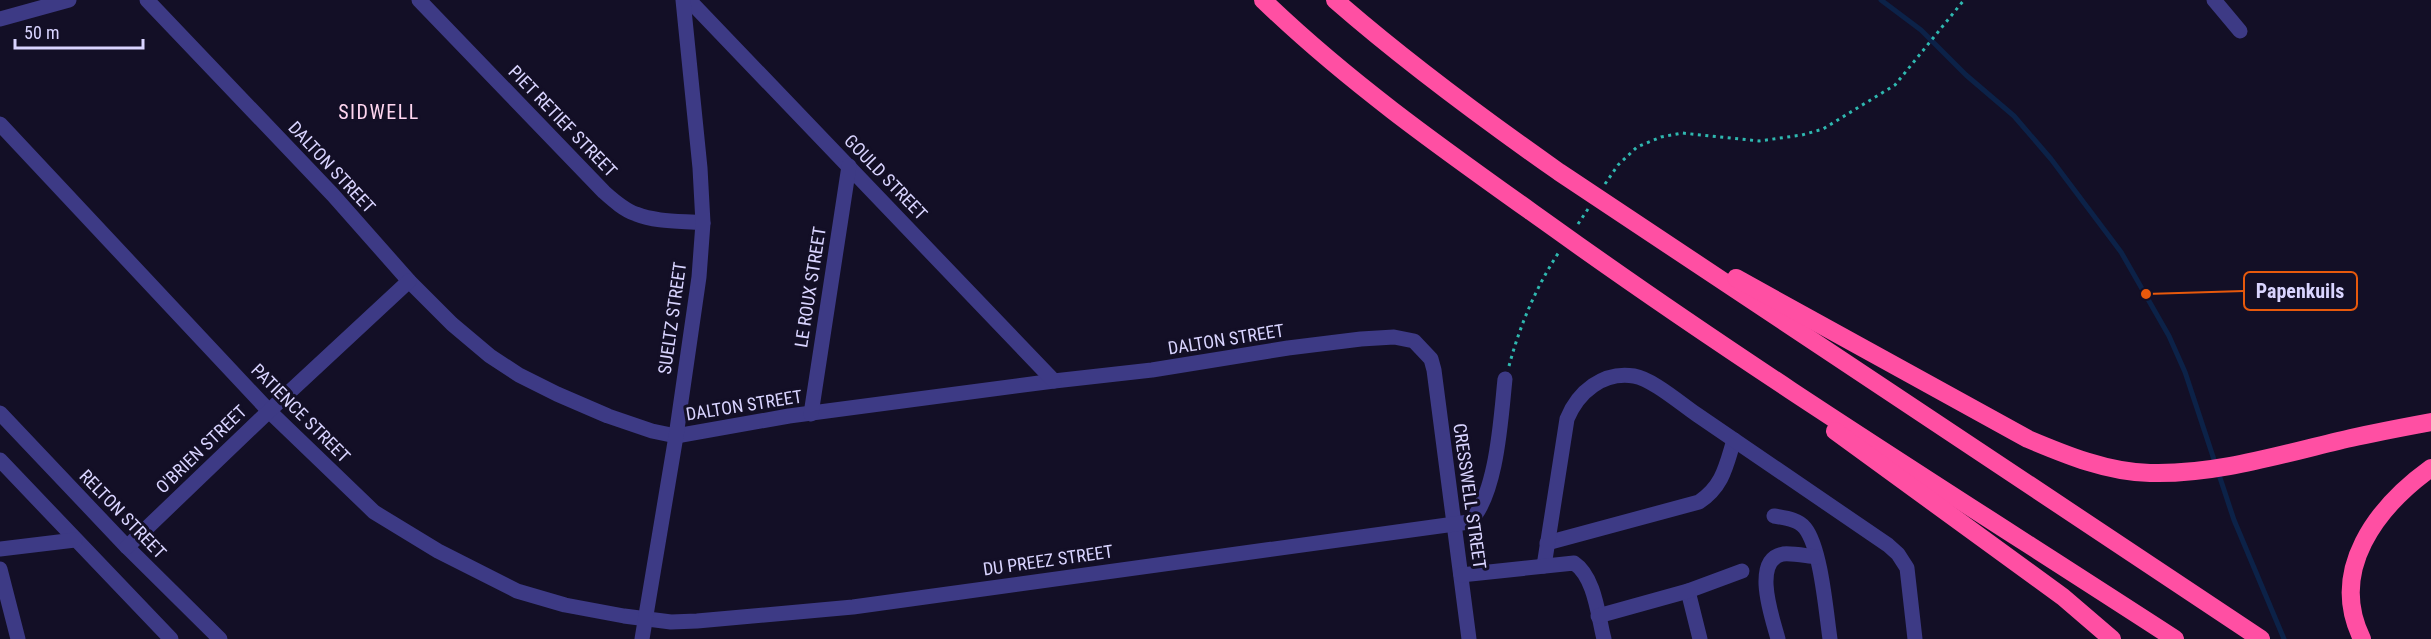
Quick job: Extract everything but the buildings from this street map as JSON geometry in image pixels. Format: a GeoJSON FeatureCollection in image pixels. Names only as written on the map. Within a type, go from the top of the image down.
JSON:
{"type":"FeatureCollection","features":[{"type":"Feature","properties":{"kind":"highway"},"geometry":{"type":"LineString","coordinates":[[1263,0],[1381,102],[1434,144],[1593,256],[2063,597],[2112,639]]}},
{"type":"Feature","properties":{"kind":"highway"},"geometry":{"type":"LineString","coordinates":[[1335,0],[1369,30],[1471,109],[1559,172],[2261,639]]}},
{"type":"Feature","properties":{"kind":"highway"},"geometry":{"type":"LineString","coordinates":[[1627,218],[2028,439],[2078,459],[2109,467],[2148,473],[2192,472],[2277,457],[2350,438],[2431,422]]}},
{"type":"Feature","properties":{"kind":"highway"},"geometry":{"type":"LineString","coordinates":[[1641,292],[2175,639]]}},
{"type":"Feature","properties":{"kind":"highway"},"geometry":{"type":"LineString","coordinates":[[2362,639],[2352,607],[2352,589],[2354,565],[2362,542],[2394,499],[2431,468]]}},
{"type":"Feature","properties":{"kind":"street"},"geometry":{"type":"LineString","coordinates":[[0,20],[69,0]]}},
{"type":"Feature","properties":{"kind":"street","name":"DALTON STREET"},"geometry":{"type":"LineString","coordinates":[[147,0],[333,195],[409,282],[490,356],[519,375],[557,394],[608,416],[652,431],[676,436],[811,414],[1152,370],[1288,348],[1394,337],[1414,342],[1431,359]]}},
{"type":"Feature","properties":{"kind":"street","name":"PIET RETIEF STREET"},"geometry":{"type":"LineString","coordinates":[[419,0],[621,207],[654,219],[703,223]]}},
{"type":"Feature","properties":{"kind":"street","name":"SUELTZ STREET"},"geometry":{"type":"LineString","coordinates":[[642,639],[676,436],[699,277],[703,223],[701,179],[683,0]]}},
{"type":"Feature","properties":{"kind":"street","name":"GOULD STREET"},"geometry":{"type":"LineString","coordinates":[[689,0],[1054,381]]}},
{"type":"Feature","properties":{"kind":"street"},"geometry":{"type":"LineString","coordinates":[[2214,0],[2240,31]]}},
{"type":"Feature","properties":{"kind":"street","name":"PATIENCE STREET"},"geometry":{"type":"LineString","coordinates":[[0,124],[269,411],[374,512],[438,551],[517,591],[565,605],[645,620]]}},
{"type":"Feature","properties":{"kind":"street","name":"LE ROUX STREET"},"geometry":{"type":"LineString","coordinates":[[811,414],[849,166]]}},
{"type":"Feature","properties":{"kind":"street","name":"O'BRIEN STREET"},"geometry":{"type":"LineString","coordinates":[[127,547],[269,411],[409,282]]}},
{"type":"Feature","properties":{"kind":"street","name":"CRESSWELL STREET"},"geometry":{"type":"LineString","coordinates":[[1431,359],[1469,639]]}},
{"type":"Feature","properties":{"kind":"street"},"geometry":{"type":"LineString","coordinates":[[1544,566],[1568,419],[1572,408],[1583,393],[1599,381],[1616,375],[1636,376],[1734,440],[1898,554],[1907,568],[1915,639]]}},
{"type":"Feature","properties":{"kind":"street","name":"DU PREEZ STREET"},"geometry":{"type":"LineString","coordinates":[[645,620],[697,621],[853,607],[1469,522],[1478,514],[1488,490],[1498,438],[1505,379]]}},
{"type":"Feature","properties":{"kind":"street","name":"RELTON STREET"},"geometry":{"type":"LineString","coordinates":[[0,413],[127,547],[220,639]]}},
{"type":"Feature","properties":{"kind":"street"},"geometry":{"type":"LineString","coordinates":[[1547,543],[1699,502],[1713,493],[1721,478],[1734,440]]}},
{"type":"Feature","properties":{"kind":"street"},"geometry":{"type":"LineString","coordinates":[[0,460],[171,639]]}},
{"type":"Feature","properties":{"kind":"street"},"geometry":{"type":"LineString","coordinates":[[1774,516],[1792,520],[1804,526],[1810,538],[1816,557],[1830,639]]}},
{"type":"Feature","properties":{"kind":"street"},"geometry":{"type":"LineString","coordinates":[[0,549],[75,540]]}},
{"type":"Feature","properties":{"kind":"street"},"geometry":{"type":"LineString","coordinates":[[1778,639],[1765,583],[1767,568],[1775,558],[1784,554],[1816,557]]}},
{"type":"Feature","properties":{"kind":"street"},"geometry":{"type":"LineString","coordinates":[[1461,575],[1574,563],[1582,568],[1588,580],[1604,639]]}},
{"type":"Feature","properties":{"kind":"street"},"geometry":{"type":"LineString","coordinates":[[0,569],[18,639]]}},
{"type":"Feature","properties":{"kind":"street"},"geometry":{"type":"LineString","coordinates":[[1598,616],[1688,591],[1742,571]]}},
{"type":"Feature","properties":{"kind":"street"},"geometry":{"type":"LineString","coordinates":[[1688,591],[1700,639]]}},
{"type":"Feature","properties":{"kind":"path"},"geometry":{"type":"LineString","coordinates":[[1600,190],[1618,165],[1637,147],[1661,137],[1682,133],[1737,140],[1782,139],[1823,129],[1895,85],[1964,0]]}},
{"type":"Feature","properties":{"kind":"path"},"geometry":{"type":"LineString","coordinates":[[1575,228],[1588,209]]}},
{"type":"Feature","properties":{"kind":"path"},"geometry":{"type":"LineString","coordinates":[[1505,379],[1517,335],[1532,298],[1563,246]]}},
{"type":"Feature","properties":{"kind":"waterway"},"geometry":{"type":"LineString","coordinates":[[1881,0],[1921,30],[1966,75],[2014,116],[2051,159],[2121,252],[2169,336],[2185,372],[2234,520],[2284,639]]}},
{"type":"Feature","properties":{"kind":"place","name":"Papenkuils"},"geometry":{"type":"Point","coordinates":[2146,294]}},
{"type":"Feature","properties":{"kind":"district","name":"SIDWELL"},"geometry":{"type":"Point","coordinates":[379,112]}}]}
